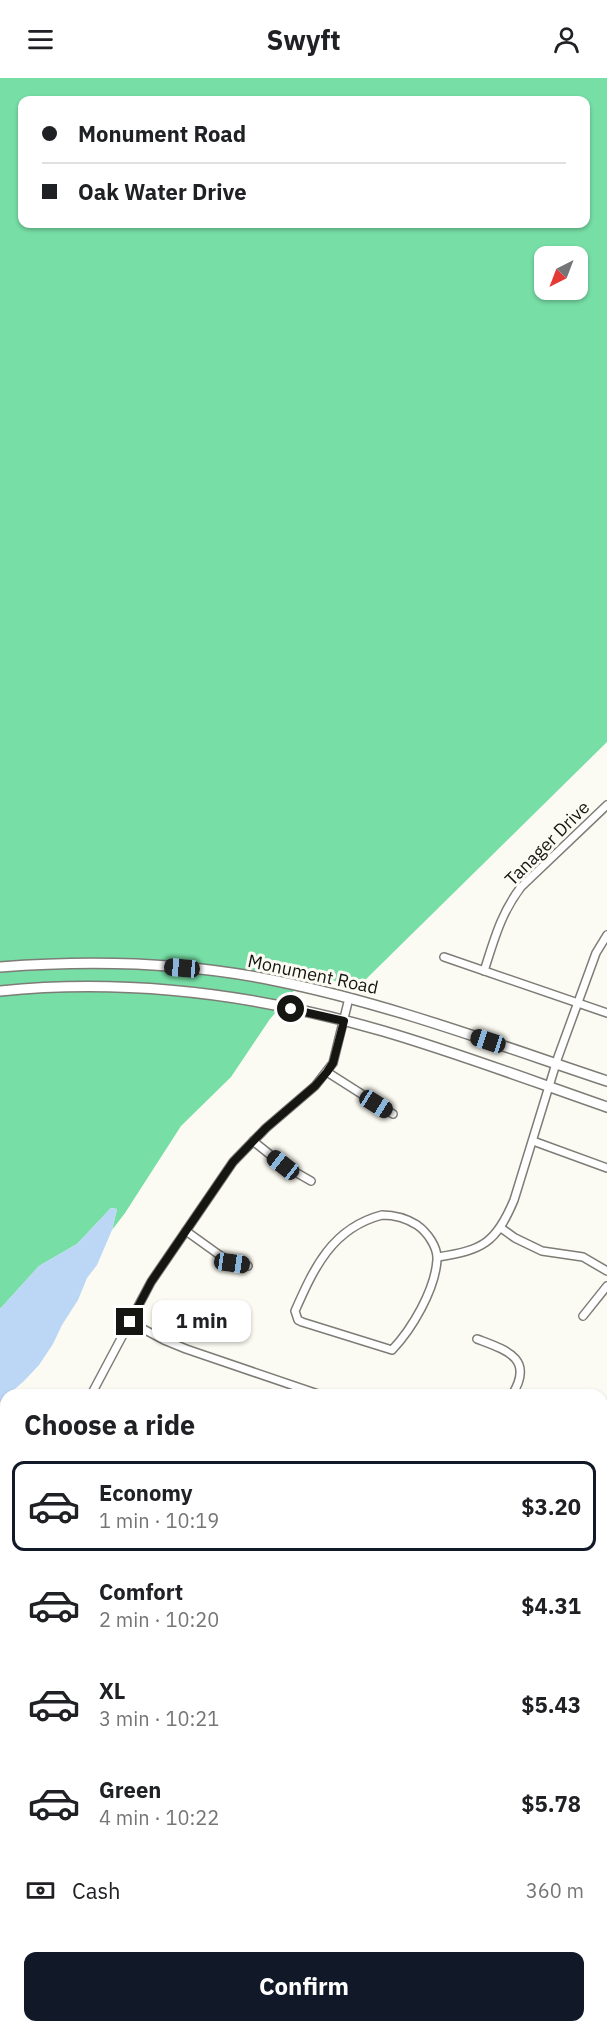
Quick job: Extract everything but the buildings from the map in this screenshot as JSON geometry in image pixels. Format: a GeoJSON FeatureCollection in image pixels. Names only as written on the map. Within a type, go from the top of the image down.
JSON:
{"type":"FeatureCollection","features":[{"type":"Feature","properties":{"kind":"main road","name":"Monument Road"},"geometry":{"type":"LineString","coordinates":[[0,967],[97,963],[165,967],[269,979],[396,1010],[607,1081]]}},
{"type":"Feature","properties":{"kind":"main road"},"geometry":{"type":"LineString","coordinates":[[0,991],[75,987],[187,992],[259,1002],[395,1035],[607,1107]]}},
{"type":"Feature","properties":{"kind":"street","name":"Tanager Drive"},"geometry":{"type":"LineString","coordinates":[[484,971],[505,909],[512,899],[521,887],[607,805]]}},
{"type":"Feature","properties":{"kind":"street"},"geometry":{"type":"LineString","coordinates":[[438,1257],[465,1253],[474,1249],[494,1236],[501,1228],[514,1200],[556,1064],[596,953],[607,935]]}},
{"type":"Feature","properties":{"kind":"street"},"geometry":{"type":"LineString","coordinates":[[444,957],[607,1013]]}},
{"type":"Feature","properties":{"kind":"street"},"geometry":{"type":"LineString","coordinates":[[94,1389],[151,1282],[233,1162],[327,1072],[333,1063],[350,998]]}},
{"type":"Feature","properties":{"kind":"street"},"geometry":{"type":"LineString","coordinates":[[327,1072],[393,1114]]}},
{"type":"Feature","properties":{"kind":"street"},"geometry":{"type":"LineString","coordinates":[[253,1141],[283,1165],[311,1181]]}},
{"type":"Feature","properties":{"kind":"street"},"geometry":{"type":"LineString","coordinates":[[533,1141],[607,1168]]}},
{"type":"Feature","properties":{"kind":"street"},"geometry":{"type":"LineString","coordinates":[[392,1215],[411,1221],[431,1239],[438,1257],[429,1292],[422,1307],[404,1338],[392,1350],[298,1320],[295,1311],[312,1274],[325,1253],[339,1238],[373,1218],[392,1215]]}},
{"type":"Feature","properties":{"kind":"street"},"geometry":{"type":"LineString","coordinates":[[501,1228],[515,1238],[542,1251],[583,1257],[607,1271]]}},
{"type":"Feature","properties":{"kind":"street"},"geometry":{"type":"LineString","coordinates":[[186,1231],[232,1263],[248,1266]]}},
{"type":"Feature","properties":{"kind":"street"},"geometry":{"type":"LineString","coordinates":[[583,1316],[607,1286]]}},
{"type":"Feature","properties":{"kind":"street"},"geometry":{"type":"LineString","coordinates":[[130,1322],[186,1349],[303,1389]]}},
{"type":"Feature","properties":{"kind":"street"},"geometry":{"type":"LineString","coordinates":[[477,1339],[506,1350],[516,1359],[520,1375],[516,1389]]}},
{"type":"Feature","properties":{"kind":"green space"},"geometry":{"type":"Polygon","coordinates":[[[0,78],[607,78],[607,742],[358,987],[308,974],[270,1019],[231,1077],[181,1126],[112,1230],[117,1209],[111,1208],[77,1244],[39,1266],[0,1309],[0,78]]]}},
{"type":"Feature","properties":{"kind":"water"},"geometry":{"type":"Polygon","coordinates":[[[111,1208],[117,1209],[112,1230],[97,1265],[87,1278],[78,1300],[53,1344],[39,1365],[15,1389],[0,1389],[0,1309],[39,1266],[77,1244],[111,1208]]]}},
{"type":"Feature","properties":{"kind":"route"},"geometry":{"type":"LineString","coordinates":[[130,1322],[151,1282],[233,1162],[266,1128],[315,1086],[333,1063],[344,1021],[291,1009]]}}]}
